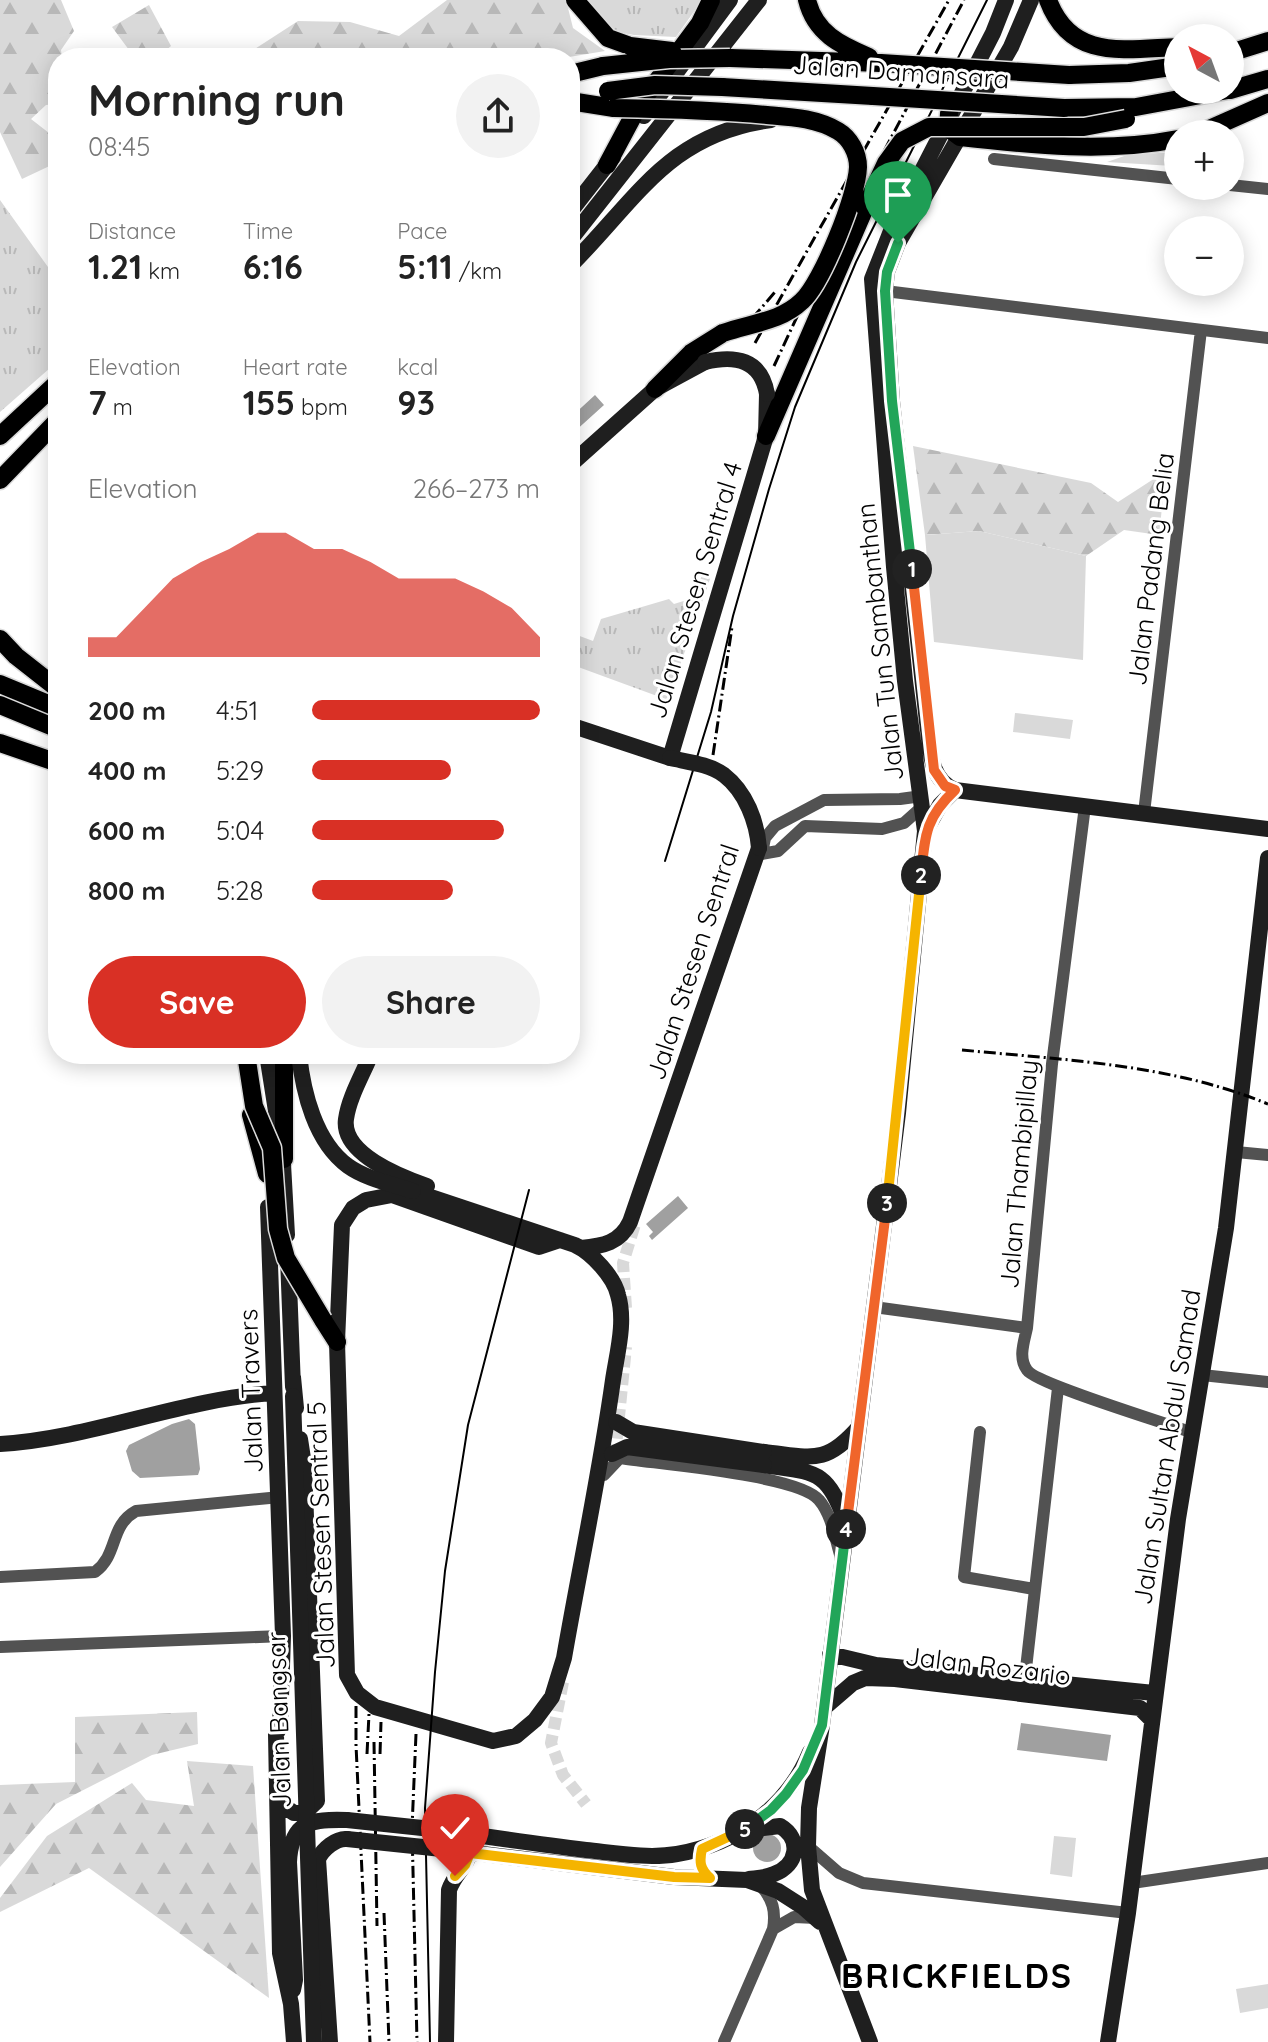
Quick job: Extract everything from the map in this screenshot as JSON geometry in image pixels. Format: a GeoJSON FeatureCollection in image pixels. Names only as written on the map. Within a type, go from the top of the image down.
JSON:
{"type":"FeatureCollection","features":[{"type":"Feature","properties":{"kind":"main road"},"geometry":{"type":"LineString","coordinates":[[575,0],[594,26],[608,38],[630,46],[730,58]]}},
{"type":"Feature","properties":{"kind":"main road"},"geometry":{"type":"LineString","coordinates":[[607,165],[639,105],[700,23],[711,0]]}},
{"type":"Feature","properties":{"kind":"main road"},"geometry":{"type":"LineString","coordinates":[[580,199],[730,0]]}},
{"type":"Feature","properties":{"kind":"main road"},"geometry":{"type":"LineString","coordinates":[[580,227],[759,0]]}},
{"type":"Feature","properties":{"kind":"main road"},"geometry":{"type":"LineString","coordinates":[[807,0],[810,11],[837,44],[881,63]]}},
{"type":"Feature","properties":{"kind":"main road","name":"Jalan Tun Sambanthan"},"geometry":{"type":"LineString","coordinates":[[870,2042],[821,1924],[814,1899],[808,1846],[813,1773],[823,1716],[898,1113],[925,831],[894,567],[872,279],[891,231],[949,113],[993,33],[1006,0]]}},
{"type":"Feature","properties":{"kind":"main road","name":"Jalan Tun Sambanthan"},"geometry":{"type":"LineString","coordinates":[[955,790],[945,786],[935,775],[927,722],[892,401],[885,291],[894,251],[1011,47],[1031,0]]}},
{"type":"Feature","properties":{"kind":"main road"},"geometry":{"type":"LineString","coordinates":[[1048,0],[1064,30],[1081,43],[1123,49],[1164,48]]}},
{"type":"Feature","properties":{"kind":"main road"},"geometry":{"type":"LineString","coordinates":[[1244,44],[1265,42]]}},
{"type":"Feature","properties":{"kind":"main road"},"geometry":{"type":"LineString","coordinates":[[1244,49],[1265,42]]}},
{"type":"Feature","properties":{"kind":"main road","name":"Jalan Damansara"},"geometry":{"type":"LineString","coordinates":[[580,72],[669,59],[730,58],[881,63],[1069,75],[1129,73],[1164,68]]}},
{"type":"Feature","properties":{"kind":"main road","name":"Jalan Damansara"},"geometry":{"type":"LineString","coordinates":[[1244,86],[1268,79]]}},
{"type":"Feature","properties":{"kind":"main road","name":"Jalan Damansara"},"geometry":{"type":"LineString","coordinates":[[611,99],[655,85],[1064,108],[1136,107],[1164,102]]}},
{"type":"Feature","properties":{"kind":"main road"},"geometry":{"type":"LineString","coordinates":[[580,100],[611,99],[712,109],[827,125],[843,134],[855,150],[858,167],[844,219],[815,286],[801,302],[776,318],[723,333],[691,353],[580,456]]}},
{"type":"Feature","properties":{"kind":"main road"},"geometry":{"type":"LineString","coordinates":[[1230,120],[1268,103]]}},
{"type":"Feature","properties":{"kind":"main road"},"geometry":{"type":"LineString","coordinates":[[766,436],[865,208],[886,163],[902,141],[929,127],[1084,127],[1180,104]]}},
{"type":"Feature","properties":{"kind":"main road"},"geometry":{"type":"LineString","coordinates":[[949,113],[948,128],[960,137],[1072,147],[1118,147],[1164,141]]}},
{"type":"Feature","properties":{"kind":"main road"},"geometry":{"type":"LineString","coordinates":[[580,255],[642,187],[693,144],[722,130],[792,118]]}},
{"type":"Feature","properties":{"kind":"main road","name":"Jalan Stesen Sentral 4"},"geometry":{"type":"LineString","coordinates":[[655,389],[705,362],[726,357],[751,365],[764,378],[767,394],[766,436],[670,758]]}},
{"type":"Feature","properties":{"kind":"main road"},"geometry":{"type":"LineString","coordinates":[[0,436],[48,391]]}},
{"type":"Feature","properties":{"kind":"main road"},"geometry":{"type":"LineString","coordinates":[[0,469],[48,423]]}},
{"type":"Feature","properties":{"kind":"main road"},"geometry":{"type":"LineString","coordinates":[[0,480],[48,430]]}},
{"type":"Feature","properties":{"kind":"main road"},"geometry":{"type":"LineString","coordinates":[[0,639],[48,681]]}},
{"type":"Feature","properties":{"kind":"main road"},"geometry":{"type":"LineString","coordinates":[[0,684],[48,704]]}},
{"type":"Feature","properties":{"kind":"main road"},"geometry":{"type":"LineString","coordinates":[[0,705],[48,725]]}},
{"type":"Feature","properties":{"kind":"main road","name":"Jalan Stesen Sentral"},"geometry":{"type":"LineString","coordinates":[[580,728],[670,758],[704,765],[724,775],[749,808],[760,854],[630,1222],[625,1232],[611,1242],[581,1248]]}},
{"type":"Feature","properties":{"kind":"main road"},"geometry":{"type":"LineString","coordinates":[[0,743],[48,760]]}},
{"type":"Feature","properties":{"kind":"main road"},"geometry":{"type":"LineString","coordinates":[[925,831],[940,805],[955,790],[1268,829]]}},
{"type":"Feature","properties":{"kind":"main road","name":"Jalan Sultan Abdul Samad"},"geometry":{"type":"LineString","coordinates":[[1108,2042],[1128,1913],[1190,1432],[1202,1375],[1236,1152],[1268,858]]}},
{"type":"Feature","properties":{"kind":"main road"},"geometry":{"type":"LineString","coordinates":[[239,1064],[267,1174]]}},
{"type":"Feature","properties":{"kind":"main road"},"geometry":{"type":"LineString","coordinates":[[248,1064],[254,1106],[272,1148],[278,1229],[286,1258],[337,1342]]}},
{"type":"Feature","properties":{"kind":"main road","name":"Jalan Travers"},"geometry":{"type":"LineString","coordinates":[[256,1064],[267,1174],[280,1497],[283,1636],[280,1727]]}},
{"type":"Feature","properties":{"kind":"main road","name":"Jalan Travers"},"geometry":{"type":"LineString","coordinates":[[269,1064],[284,1159],[293,1396]]}},
{"type":"Feature","properties":{"kind":"main road"},"geometry":{"type":"LineString","coordinates":[[284,1064],[284,1159]]}},
{"type":"Feature","properties":{"kind":"main road"},"geometry":{"type":"LineString","coordinates":[[301,1064],[311,1109],[328,1145],[349,1167],[581,1248],[608,1275],[619,1297],[621,1324],[613,1414],[601,1472]]}},
{"type":"Feature","properties":{"kind":"main road"},"geometry":{"type":"LineString","coordinates":[[367,1064],[346,1121],[351,1141],[365,1155],[396,1174],[429,1187],[449,1203]]}},
{"type":"Feature","properties":{"kind":"main road","name":"Jalan Stesen Sentral 5"},"geometry":{"type":"LineString","coordinates":[[560,1240],[539,1247],[392,1195],[366,1200],[353,1208],[342,1225],[337,1342],[347,1675],[365,1701],[386,1712],[493,1741],[516,1736],[535,1720],[552,1697],[564,1658],[601,1472]]}},
{"type":"Feature","properties":{"kind":"main road"},"geometry":{"type":"LineString","coordinates":[[293,1377],[304,1465],[317,1801],[325,1810],[345,1820]]}},
{"type":"Feature","properties":{"kind":"main road"},"geometry":{"type":"LineString","coordinates":[[0,1444],[105,1428],[180,1406],[274,1393]]}},
{"type":"Feature","properties":{"kind":"main road","name":"Jalan Bangsar"},"geometry":{"type":"LineString","coordinates":[[293,1396],[314,2042]]}},
{"type":"Feature","properties":{"kind":"main road"},"geometry":{"type":"LineString","coordinates":[[613,1414],[633,1432],[764,1459],[818,1476],[830,1486],[847,1523]]}},
{"type":"Feature","properties":{"kind":"main road"},"geometry":{"type":"LineString","coordinates":[[601,1472],[612,1454],[627,1447],[764,1459],[819,1457],[832,1453],[859,1427]]}},
{"type":"Feature","properties":{"kind":"main road","name":"Jalan Rozario"},"geometry":{"type":"LineString","coordinates":[[830,1654],[876,1665],[1140,1708],[1151,1719]]}},
{"type":"Feature","properties":{"kind":"main road","name":"Jalan Rozario"},"geometry":{"type":"LineString","coordinates":[[823,1716],[853,1683],[865,1678],[1154,1693]]}},
{"type":"Feature","properties":{"kind":"main road"},"geometry":{"type":"LineString","coordinates":[[738,1834],[771,1810],[786,1794],[803,1770],[823,1716]]}},
{"type":"Feature","properties":{"kind":"main road"},"geometry":{"type":"LineString","coordinates":[[280,1727],[284,1734],[288,1815],[299,1830],[309,1834],[664,1876],[754,1882],[778,1891],[821,1924]]}},
{"type":"Feature","properties":{"kind":"main road","name":"Jalan Bangsar"},"geometry":{"type":"LineString","coordinates":[[280,1727],[276,1734],[280,1953],[291,2004],[294,2042]]}},
{"type":"Feature","properties":{"kind":"main road"},"geometry":{"type":"LineString","coordinates":[[288,1809],[294,1813],[304,1813],[317,1801]]}},
{"type":"Feature","properties":{"kind":"main road"},"geometry":{"type":"LineString","coordinates":[[291,2004],[295,1980],[289,1862],[291,1844],[299,1830],[309,1822],[345,1820],[625,1854],[673,1855],[702,1849],[761,1826],[780,1826],[792,1834],[794,1857],[783,1869],[754,1882]]}},
{"type":"Feature","properties":{"kind":"main road"},"geometry":{"type":"LineString","coordinates":[[318,1859],[326,1848],[345,1838]]}},
{"type":"Feature","properties":{"kind":"main road"},"geometry":{"type":"LineString","coordinates":[[702,1849],[700,1864],[702,1871],[710,1878]]}},
{"type":"Feature","properties":{"kind":"main road"},"geometry":{"type":"LineString","coordinates":[[289,1862],[295,1854],[303,1851],[313,1852],[318,1859],[330,2042]]}},
{"type":"Feature","properties":{"kind":"main road"},"geometry":{"type":"LineString","coordinates":[[446,2042],[449,1890],[470,1853]]}},
{"type":"Feature","properties":{"kind":"street"},"geometry":{"type":"LineString","coordinates":[[994,159],[1164,177]]}},
{"type":"Feature","properties":{"kind":"street"},"geometry":{"type":"LineString","coordinates":[[1244,186],[1268,189]]}},
{"type":"Feature","properties":{"kind":"street"},"geometry":{"type":"LineString","coordinates":[[885,291],[1268,338]]}},
{"type":"Feature","properties":{"kind":"street","name":"Jalan Padang Belia"},"geometry":{"type":"LineString","coordinates":[[1144,813],[1201,330]]}},
{"type":"Feature","properties":{"kind":"street"},"geometry":{"type":"LineString","coordinates":[[831,799],[922,801],[895,827],[805,826],[778,851],[760,854],[765,838],[775,826],[818,803],[831,799]]}},
{"type":"Feature","properties":{"kind":"street","name":"Jalan Thambipillay"},"geometry":{"type":"LineString","coordinates":[[1085,806],[1052,1064],[1027,1328],[1021,1357],[1032,1376],[1058,1388],[1190,1432]]}},
{"type":"Feature","properties":{"kind":"street"},"geometry":{"type":"LineString","coordinates":[[1236,1152],[1268,1155]]}},
{"type":"Feature","properties":{"kind":"street"},"geometry":{"type":"LineString","coordinates":[[874,1307],[1027,1328]]}},
{"type":"Feature","properties":{"kind":"street"},"geometry":{"type":"LineString","coordinates":[[1202,1375],[1268,1382]]}},
{"type":"Feature","properties":{"kind":"street"},"geometry":{"type":"LineString","coordinates":[[1024,1688],[1058,1388]]}},
{"type":"Feature","properties":{"kind":"street"},"geometry":{"type":"LineString","coordinates":[[980,1432],[964,1577],[1034,1589]]}},
{"type":"Feature","properties":{"kind":"street"},"geometry":{"type":"LineString","coordinates":[[601,1472],[620,1458],[802,1487],[819,1499],[826,1510],[842,1561]]}},
{"type":"Feature","properties":{"kind":"street"},"geometry":{"type":"LineString","coordinates":[[0,1577],[95,1572],[110,1556],[122,1521],[136,1511],[280,1497]]}},
{"type":"Feature","properties":{"kind":"street"},"geometry":{"type":"LineString","coordinates":[[0,1647],[283,1636]]}},
{"type":"Feature","properties":{"kind":"street"},"geometry":{"type":"LineString","coordinates":[[808,1846],[839,1873],[863,1883],[1128,1913]]}},
{"type":"Feature","properties":{"kind":"street"},"geometry":{"type":"LineString","coordinates":[[1132,1883],[1268,1863]]}},
{"type":"Feature","properties":{"kind":"street"},"geometry":{"type":"LineString","coordinates":[[724,2042],[773,1929],[775,1913],[770,1896],[754,1882]]}},
{"type":"Feature","properties":{"kind":"street"},"geometry":{"type":"LineString","coordinates":[[773,1929],[794,1917],[821,1924]]}},
{"type":"Feature","properties":{"kind":"green space"},"geometry":{"type":"Polygon","coordinates":[[[0,0],[61,0],[74,31],[62,48],[48,48],[48,105],[31,119],[48,132],[48,167],[22,179],[0,132],[0,0]]]}},
{"type":"Feature","properties":{"kind":"green space"},"geometry":{"type":"Polygon","coordinates":[[[447,0],[566,0],[573,28],[605,51],[580,55],[580,48],[256,48],[298,21],[350,22],[399,36],[447,0]]]}},
{"type":"Feature","properties":{"kind":"green space"},"geometry":{"type":"Polygon","coordinates":[[[585,0],[702,0],[676,37],[617,32],[585,0]]]}},
{"type":"Feature","properties":{"kind":"green space"},"geometry":{"type":"Polygon","coordinates":[[[149,5],[171,46],[128,48],[112,27],[149,5]]]}},
{"type":"Feature","properties":{"kind":"green space"},"geometry":{"type":"Polygon","coordinates":[[[1164,153],[1164,165],[1107,162],[1127,155],[1164,153]]]}},
{"type":"Feature","properties":{"kind":"green space"},"geometry":{"type":"Polygon","coordinates":[[[0,200],[48,267],[48,370],[0,412],[0,200]]]}},
{"type":"Feature","properties":{"kind":"green space"},"geometry":{"type":"Polygon","coordinates":[[[913,446],[1091,483],[1118,502],[1166,471],[1159,535],[1124,530],[1086,556],[979,531],[925,535],[913,446]]]}},
{"type":"Feature","properties":{"kind":"green space"},"geometry":{"type":"Polygon","coordinates":[[[979,531],[1086,556],[1083,660],[934,642],[925,535],[979,531]]]}},
{"type":"Feature","properties":{"kind":"green space"},"geometry":{"type":"Polygon","coordinates":[[[704,570],[709,573],[710,579],[668,700],[580,668],[580,636],[593,641],[601,619],[669,599],[674,604],[693,598],[704,570]]]}},
{"type":"Feature","properties":{"kind":"green space"},"geometry":{"type":"Polygon","coordinates":[[[1015,713],[1073,720],[1070,739],[1013,732],[1015,713]]]}},
{"type":"Feature","properties":{"kind":"green space"},"geometry":{"type":"Polygon","coordinates":[[[197,1712],[198,1744],[152,1755],[56,1804],[0,1867],[0,1785],[75,1782],[75,1717],[197,1712]]]}},
{"type":"Feature","properties":{"kind":"green space"},"geometry":{"type":"Polygon","coordinates":[[[187,1761],[253,1766],[269,1998],[89,1868],[0,1912],[0,1898],[47,1836],[132,1783],[146,1800],[194,1806],[187,1761]]]}},
{"type":"Feature","properties":{"kind":"green space"},"geometry":{"type":"Polygon","coordinates":[[[1054,1836],[1076,1838],[1072,1877],[1050,1874],[1054,1836]]]}},
{"type":"Feature","properties":{"kind":"green space"},"geometry":{"type":"Polygon","coordinates":[[[1268,1984],[1268,2008],[1240,2013],[1236,1989],[1268,1984]]]}},
{"type":"Feature","properties":{"kind":"shaded area"},"geometry":{"type":"Polygon","coordinates":[[[595,395],[604,405],[580,427],[580,409],[595,395]]]}},
{"type":"Feature","properties":{"kind":"shaded area"},"geometry":{"type":"Polygon","coordinates":[[[678,1196],[688,1208],[652,1240],[649,1236],[653,1232],[646,1224],[678,1196]]]}},
{"type":"Feature","properties":{"kind":"shaded area"},"geometry":{"type":"Polygon","coordinates":[[[189,1419],[195,1424],[198,1475],[140,1478],[132,1471],[126,1451],[129,1445],[189,1419]]]}},
{"type":"Feature","properties":{"kind":"shaded area"},"geometry":{"type":"Polygon","coordinates":[[[1021,1723],[1111,1735],[1107,1761],[1017,1750],[1021,1723]]]}},
{"type":"Feature","properties":{"kind":"shaded area"},"geometry":{"type":"Polygon","coordinates":[[[767,1834],[777,1838],[781,1848],[777,1858],[767,1862],[757,1858],[753,1848],[757,1838],[767,1834]]]}},
{"type":"Feature","properties":{"kind":"tunnel"},"geometry":{"type":"LineString","coordinates":[[626,1308],[623,1263],[636,1221]]}},
{"type":"Feature","properties":{"kind":"tunnel"},"geometry":{"type":"LineString","coordinates":[[624,1453],[616,1446],[626,1347]]}},
{"type":"Feature","properties":{"kind":"tunnel"},"geometry":{"type":"LineString","coordinates":[[563,1682],[551,1743],[563,1775],[586,1804]]}},
{"type":"Feature","properties":{"kind":"tram line"},"geometry":{"type":"LineString","coordinates":[[665,861],[711,712],[733,616],[795,407],[856,262],[987,0]]}},
{"type":"Feature","properties":{"kind":"tram line"},"geometry":{"type":"LineString","coordinates":[[430,2042],[425,1808],[445,1571],[468,1425],[529,1190]]}},
{"type":"Feature","properties":{"kind":"railway"},"geometry":{"type":"LineString","coordinates":[[755,343],[949,0]]}},
{"type":"Feature","properties":{"kind":"railway"},"geometry":{"type":"LineString","coordinates":[[774,366],[802,306],[964,0]]}},
{"type":"Feature","properties":{"kind":"railway"},"geometry":{"type":"LineString","coordinates":[[738,335],[775,292]]}},
{"type":"Feature","properties":{"kind":"railway"},"geometry":{"type":"LineString","coordinates":[[713,755],[732,627]]}},
{"type":"Feature","properties":{"kind":"railway"},"geometry":{"type":"LineString","coordinates":[[962,1050],[1156,1072],[1194,1080],[1268,1104]]}},
{"type":"Feature","properties":{"kind":"railway"},"geometry":{"type":"LineString","coordinates":[[356,1706],[370,2042]]}},
{"type":"Feature","properties":{"kind":"railway"},"geometry":{"type":"LineString","coordinates":[[367,1754],[369,1714]]}},
{"type":"Feature","properties":{"kind":"railway"},"geometry":{"type":"LineString","coordinates":[[380,1754],[381,1722]]}},
{"type":"Feature","properties":{"kind":"railway"},"geometry":{"type":"LineString","coordinates":[[416,1734],[412,1828],[417,2042]]}},
{"type":"Feature","properties":{"kind":"railway"},"geometry":{"type":"LineString","coordinates":[[374,1742],[377,1926]]}},
{"type":"Feature","properties":{"kind":"railway"},"geometry":{"type":"LineString","coordinates":[[384,1913],[389,2042]]}},
{"type":"Feature","properties":{"kind":"district","name":"BRICKFIELDS"},"geometry":{"type":"Point","coordinates":[957,1976]}},
{"type":"Feature","properties":{"kind":"route"},"geometry":{"type":"LineString","coordinates":[[455,1876],[470,1853],[674,1877],[710,1878],[702,1871],[700,1864],[702,1849],[738,1834],[771,1810],[803,1770],[822,1725],[898,1113],[925,831],[940,805],[955,790],[945,786],[934,770],[892,401],[885,281],[898,243]]}}]}
